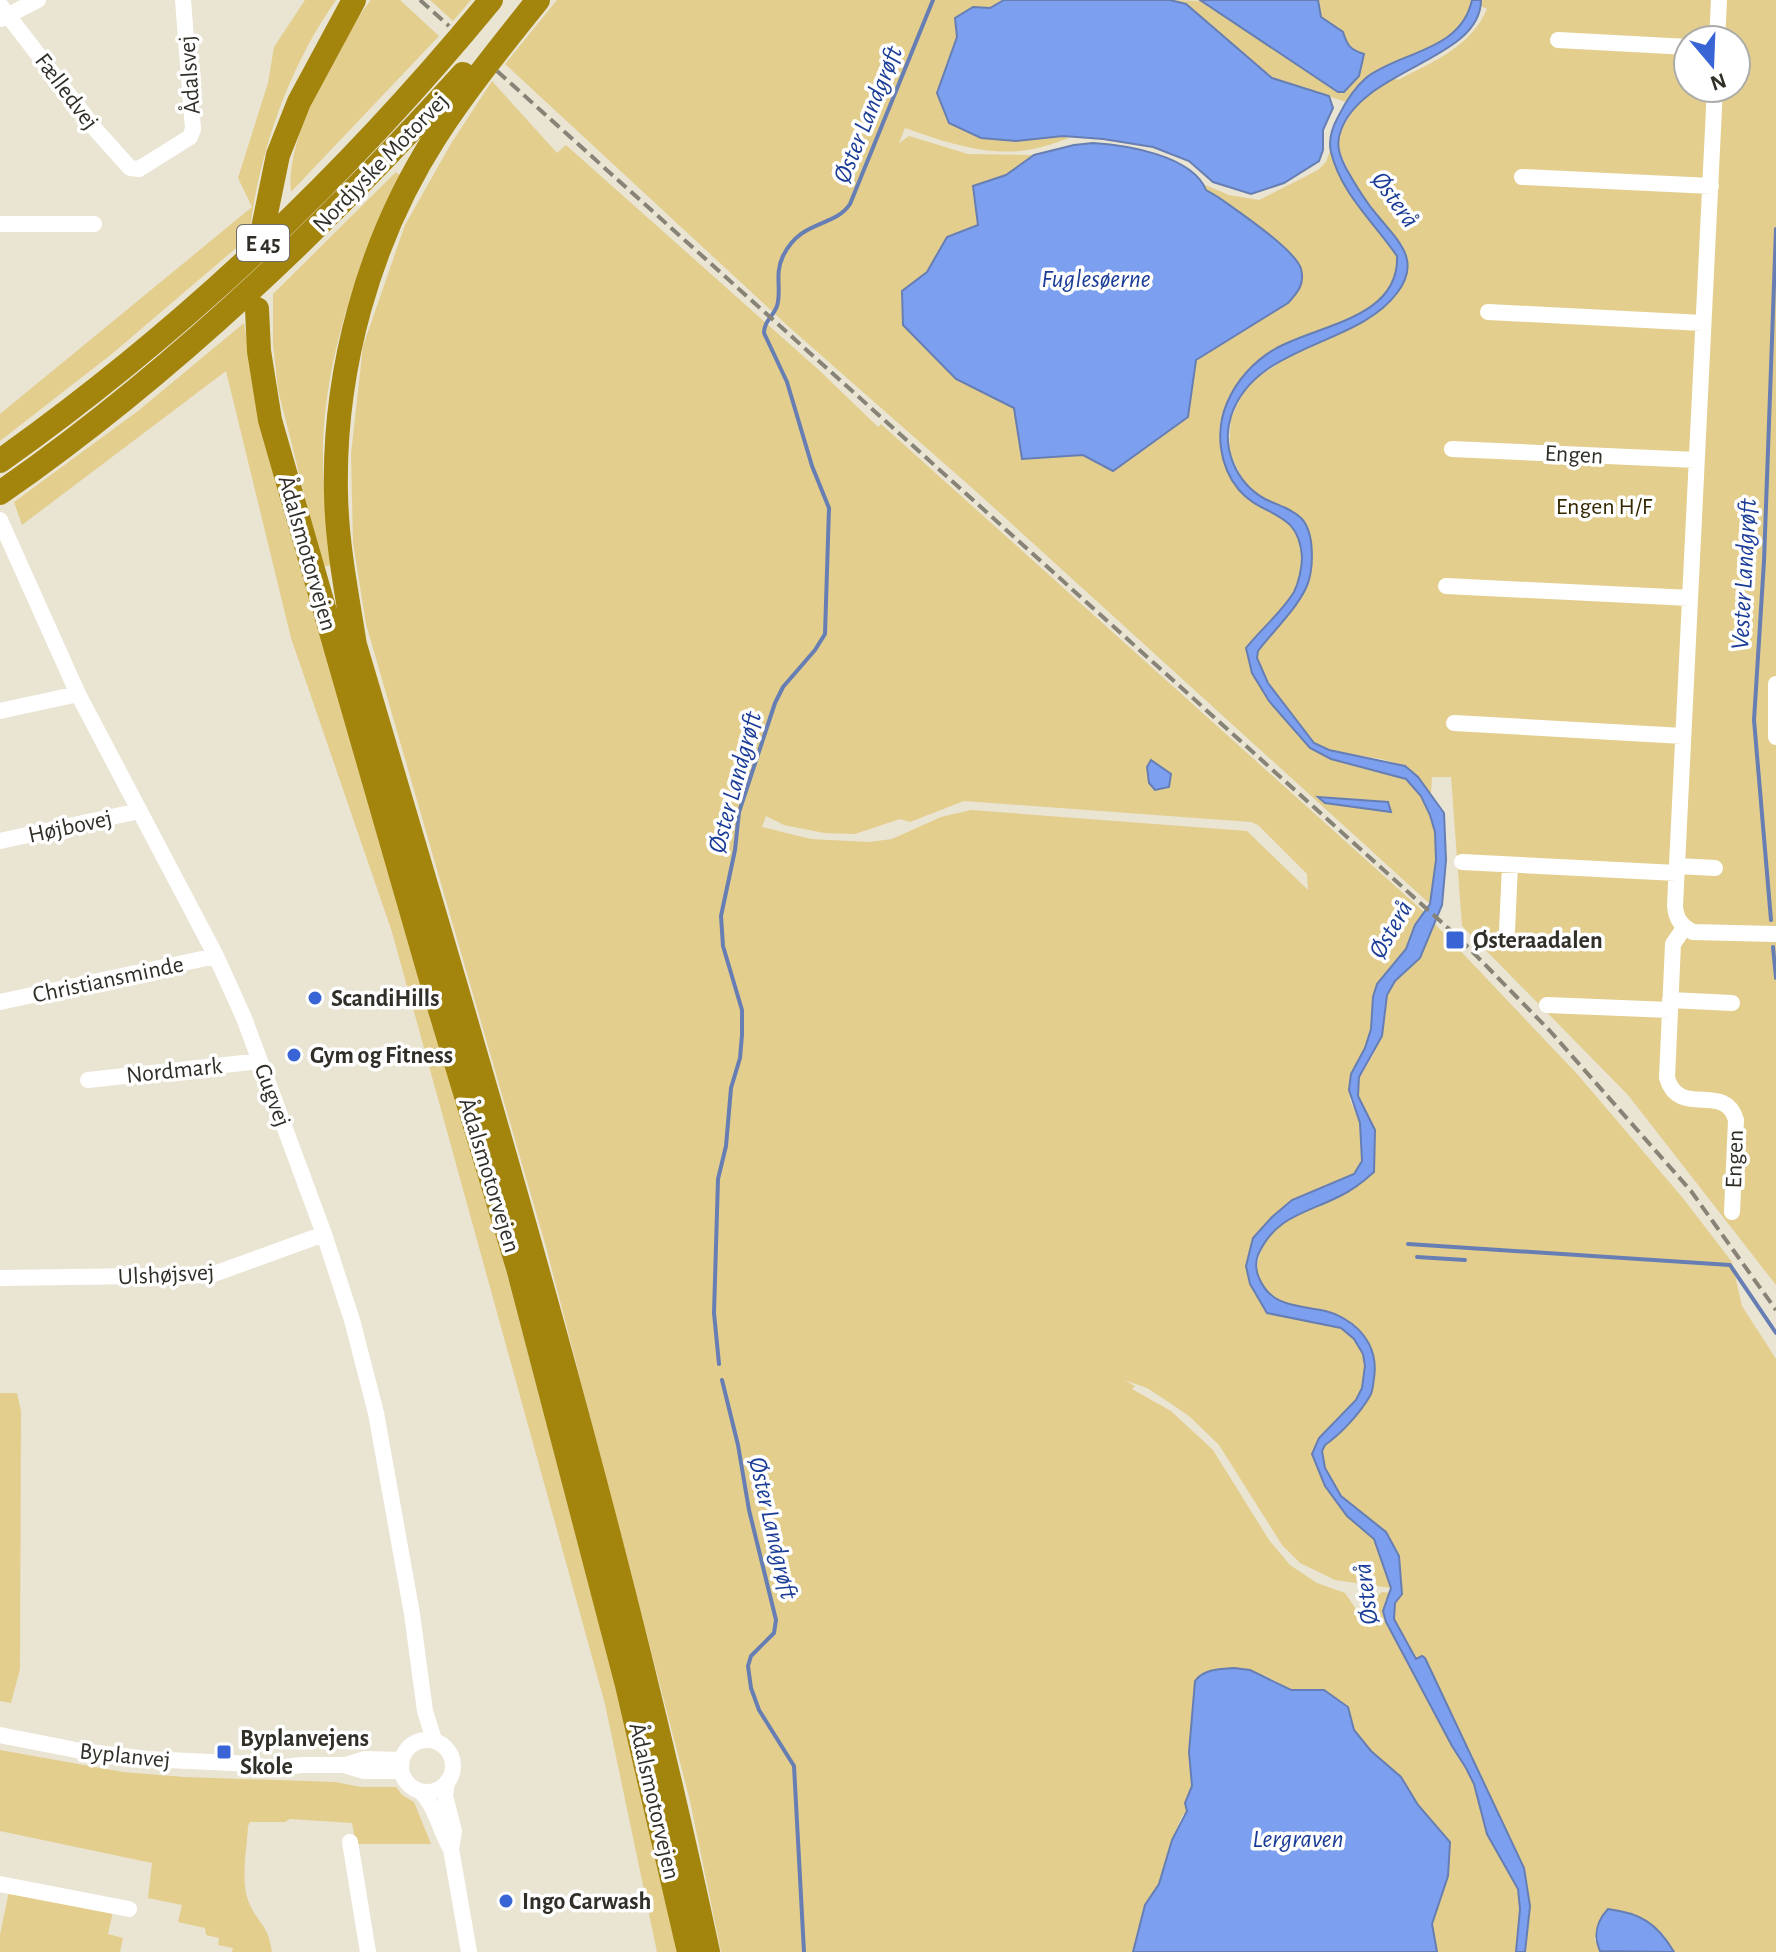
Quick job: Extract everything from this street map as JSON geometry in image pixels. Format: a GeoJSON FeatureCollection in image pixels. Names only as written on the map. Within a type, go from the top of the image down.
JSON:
{"type":"FeatureCollection","features":[{"type":"Feature","properties":{"kind":"highway"},"geometry":{"type":"LineString","coordinates":[[263,228],[278,155],[299,102],[354,0]]}},
{"type":"Feature","properties":{"kind":"highway","name":"Nordjyske Motorvej"},"geometry":{"type":"LineString","coordinates":[[4,459],[148,346],[280,228],[402,103],[491,0]]}},
{"type":"Feature","properties":{"kind":"highway","name":"Nordjyske Motorvej"},"geometry":{"type":"LineString","coordinates":[[9,487],[164,366],[299,246],[419,122],[524,0]]}},
{"type":"Feature","properties":{"kind":"highway","name":"Ådalsmotorvejen"},"geometry":{"type":"LineString","coordinates":[[538,0],[465,93],[434,139],[399,204],[376,260],[358,313],[340,413],[336,494],[342,565],[355,645],[574,1403],[641,1663],[708,1952]]}},
{"type":"Feature","properties":{"kind":"highway","name":"Ådalsmotorvejen"},"geometry":{"type":"LineString","coordinates":[[257,309],[259,351],[270,420],[429,975],[527,1299],[627,1685],[689,1952]]}},
{"type":"Feature","properties":{"kind":"street"},"geometry":{"type":"LineString","coordinates":[[3,13],[38,0]]}},
{"type":"Feature","properties":{"kind":"street","name":"Ådalsvej"},"geometry":{"type":"LineString","coordinates":[[139,169],[190,137],[193,129],[183,0]]}},
{"type":"Feature","properties":{"kind":"street"},"geometry":{"type":"LineString","coordinates":[[1718,24],[1719,0]]}},
{"type":"Feature","properties":{"kind":"street","name":"Fælledvej"},"geometry":{"type":"LineString","coordinates":[[3,13],[96,130],[130,168],[139,169]]}},
{"type":"Feature","properties":{"kind":"street"},"geometry":{"type":"LineString","coordinates":[[1558,40],[1672,46]]}},
{"type":"Feature","properties":{"kind":"street","name":"Engen"},"geometry":{"type":"LineString","coordinates":[[1714,104],[1677,870],[1676,914],[1684,928],[1673,944],[1667,1078],[1676,1095],[1721,1101],[1734,1112],[1732,1212]]}},
{"type":"Feature","properties":{"kind":"street"},"geometry":{"type":"LineString","coordinates":[[1522,177],[1711,186]]}},
{"type":"Feature","properties":{"kind":"street"},"geometry":{"type":"LineString","coordinates":[[0,224],[94,224]]}},
{"type":"Feature","properties":{"kind":"street"},"geometry":{"type":"LineString","coordinates":[[1488,312],[1703,323]]}},
{"type":"Feature","properties":{"kind":"street","name":"Engen"},"geometry":{"type":"LineString","coordinates":[[1452,449],[1696,460]]}},
{"type":"Feature","properties":{"kind":"street","name":"Gugvej"},"geometry":{"type":"LineString","coordinates":[[0,520],[78,694],[216,956],[260,1061],[324,1234],[349,1310],[376,1413],[414,1628],[426,1741]]}},
{"type":"Feature","properties":{"kind":"street"},"geometry":{"type":"LineString","coordinates":[[1446,586],[1690,598]]}},
{"type":"Feature","properties":{"kind":"street"},"geometry":{"type":"LineString","coordinates":[[1776,684],[1776,737]]}},
{"type":"Feature","properties":{"kind":"street"},"geometry":{"type":"LineString","coordinates":[[0,711],[78,694]]}},
{"type":"Feature","properties":{"kind":"street"},"geometry":{"type":"LineString","coordinates":[[1454,723],[1683,736]]}},
{"type":"Feature","properties":{"kind":"street","name":"Højbovej"},"geometry":{"type":"LineString","coordinates":[[0,841],[139,811]]}},
{"type":"Feature","properties":{"kind":"street"},"geometry":{"type":"LineString","coordinates":[[1462,862],[1677,870],[1715,868]]}},
{"type":"Feature","properties":{"kind":"street"},"geometry":{"type":"LineString","coordinates":[[1507,931],[1510,865]]}},
{"type":"Feature","properties":{"kind":"street"},"geometry":{"type":"LineString","coordinates":[[1684,928],[1693,932],[1776,934]]}},
{"type":"Feature","properties":{"kind":"street","name":"Christiansminde"},"geometry":{"type":"LineString","coordinates":[[0,1002],[216,956]]}},
{"type":"Feature","properties":{"kind":"street"},"geometry":{"type":"LineString","coordinates":[[1547,1005],[1732,1003]]}},
{"type":"Feature","properties":{"kind":"street","name":"Nordmark"},"geometry":{"type":"LineString","coordinates":[[88,1080],[260,1061]]}},
{"type":"Feature","properties":{"kind":"street","name":"Ulshøjsvej"},"geometry":{"type":"LineString","coordinates":[[0,1278],[211,1275],[324,1234]]}},
{"type":"Feature","properties":{"kind":"street","name":"Byplanvej"},"geometry":{"type":"LineString","coordinates":[[0,1735],[81,1751],[147,1759],[252,1764],[272,1769],[301,1765],[346,1765],[364,1771],[401,1766]]}},
{"type":"Feature","properties":{"kind":"street"},"geometry":{"type":"LineString","coordinates":[[451,1849],[442,1834],[432,1804],[420,1791],[407,1784],[401,1766],[406,1750],[426,1741],[447,1748],[451,1754],[453,1769],[445,1796],[454,1831],[451,1849],[469,1952]]}},
{"type":"Feature","properties":{"kind":"street"},"geometry":{"type":"LineString","coordinates":[[420,1791],[436,1790],[447,1782]]}},
{"type":"Feature","properties":{"kind":"street"},"geometry":{"type":"LineString","coordinates":[[350,1842],[368,1952]]}},
{"type":"Feature","properties":{"kind":"street"},"geometry":{"type":"LineString","coordinates":[[0,1884],[129,1909]]}},
{"type":"Feature","properties":{"kind":"green space"},"geometry":{"type":"Polygon","coordinates":[[[305,0],[336,0],[303,54],[278,113],[260,175],[249,237],[113,353],[0,441],[0,414],[252,207],[238,178],[268,83],[274,47],[305,0]]]}},
{"type":"Feature","properties":{"kind":"green space"},"geometry":{"type":"Polygon","coordinates":[[[371,0],[400,0],[439,36],[291,192],[296,145],[316,91],[344,39],[371,0]]]}},
{"type":"Feature","properties":{"kind":"green space"},"geometry":{"type":"Polygon","coordinates":[[[430,0],[471,0],[453,21],[430,0]]]}},
{"type":"Feature","properties":{"kind":"green space"},"geometry":{"type":"Polygon","coordinates":[[[557,0],[1004,0],[990,8],[973,7],[957,37],[937,93],[1069,138],[1038,148],[1000,151],[952,143],[905,128],[899,143],[909,136],[968,154],[1034,155],[1006,175],[973,186],[978,225],[947,237],[927,272],[902,291],[956,379],[1014,408],[1022,459],[1083,455],[1112,471],[1188,417],[1196,360],[1288,303],[1300,265],[1261,229],[1206,190],[1203,184],[1229,195],[1259,200],[1318,170],[1326,162],[1330,151],[1350,195],[1397,256],[1394,277],[1385,294],[1352,318],[1267,354],[1241,379],[1227,402],[1219,435],[1224,453],[1254,501],[1276,512],[1292,528],[1298,538],[1302,559],[1302,570],[1294,592],[1246,648],[1272,703],[1316,748],[1335,760],[1389,772],[1406,780],[1419,793],[1434,828],[1436,847],[1430,904],[980,495],[789,327],[505,64],[557,0]]]}},
{"type":"Feature","properties":{"kind":"green space"},"geometry":{"type":"Polygon","coordinates":[[[1170,0],[1204,1],[1337,92],[1352,50],[1346,44],[1343,32],[1321,17],[1318,0],[1472,0],[1467,15],[1449,36],[1376,71],[1346,102],[1273,78],[1186,4],[1170,0]]]}},
{"type":"Feature","properties":{"kind":"green space","name":"Engen H/F"},"geometry":{"type":"Polygon","coordinates":[[[1481,0],[1776,0],[1776,1285],[1628,1095],[1462,926],[1451,777],[1432,777],[1431,793],[1412,773],[1393,762],[1333,751],[1315,743],[1280,700],[1258,659],[1257,650],[1304,592],[1310,542],[1243,481],[1229,450],[1231,418],[1246,387],[1258,377],[1290,356],[1366,320],[1399,291],[1406,275],[1407,260],[1403,246],[1358,190],[1337,146],[1341,130],[1361,99],[1393,77],[1398,80],[1449,52],[1471,34],[1487,9],[1481,6],[1481,0]]]}},
{"type":"Feature","properties":{"kind":"green space"},"geometry":{"type":"Polygon","coordinates":[[[492,81],[557,153],[566,145],[1424,912],[1415,925],[1406,949],[1376,984],[1371,1029],[1351,1074],[1350,1100],[1360,1123],[1362,1161],[1355,1174],[1292,1200],[1246,1266],[1267,1313],[1333,1325],[1349,1334],[1361,1350],[1365,1364],[1362,1388],[1347,1410],[1319,1438],[1325,1486],[1347,1516],[1374,1538],[1391,1588],[1335,1580],[1300,1563],[1282,1545],[1219,1445],[1189,1416],[1147,1388],[1124,1380],[1135,1386],[1132,1389],[1171,1411],[1213,1450],[1269,1540],[1290,1565],[1317,1583],[1345,1593],[1356,1609],[1363,1608],[1382,1592],[1402,1594],[1399,1556],[1386,1532],[1341,1496],[1325,1468],[1322,1450],[1337,1436],[1376,1366],[1340,1316],[1298,1308],[1275,1299],[1258,1278],[1257,1266],[1266,1242],[1284,1221],[1362,1183],[1375,1130],[1358,1096],[1360,1077],[1373,1055],[1384,1024],[1387,995],[1395,981],[1407,972],[1434,923],[1578,1075],[1682,1197],[1732,1262],[1742,1306],[1776,1359],[1776,1952],[1674,1952],[1664,1935],[1654,1928],[1594,1938],[1601,1952],[1437,1952],[1432,1924],[1448,1876],[1450,1841],[1418,1805],[1401,1777],[1371,1751],[1354,1730],[1347,1706],[1324,1690],[1291,1690],[1266,1676],[1234,1668],[1200,1674],[1189,1752],[1192,1786],[1188,1793],[1187,1811],[1172,1840],[1159,1884],[1145,1905],[1133,1952],[721,1952],[690,1801],[546,1247],[366,624],[353,543],[351,454],[363,346],[405,225],[452,142],[492,81]],[[964,801],[910,822],[900,819],[855,834],[824,833],[784,825],[766,816],[762,827],[811,839],[869,842],[892,839],[941,817],[971,810],[1247,831],[1308,890],[1307,874],[1258,825],[1251,822],[964,801]]]}},
{"type":"Feature","properties":{"kind":"green space"},"geometry":{"type":"Polygon","coordinates":[[[396,172],[401,176],[359,273],[338,339],[331,373],[323,458],[331,565],[323,567],[278,390],[273,344],[273,294],[396,172]]]}},
{"type":"Feature","properties":{"kind":"green space"},"geometry":{"type":"Polygon","coordinates":[[[244,323],[259,409],[284,513],[494,1225],[629,1737],[678,1952],[657,1952],[605,1704],[392,932],[291,638],[226,371],[22,525],[14,502],[138,411],[244,323]]]}},
{"type":"Feature","properties":{"kind":"green space"},"geometry":{"type":"Polygon","coordinates":[[[0,1393],[17,1393],[21,1411],[20,1669],[11,1703],[0,1701],[0,1393]]]}},
{"type":"Feature","properties":{"kind":"green space"},"geometry":{"type":"Polygon","coordinates":[[[0,1750],[123,1772],[396,1787],[414,1802],[431,1844],[356,1844],[352,1823],[290,1819],[285,1822],[250,1822],[245,1856],[245,1888],[251,1907],[266,1931],[272,1952],[232,1952],[233,1948],[218,1945],[219,1938],[206,1935],[205,1928],[178,1922],[182,1905],[148,1898],[152,1863],[0,1831],[0,1750]]]}},
{"type":"Feature","properties":{"kind":"green space"},"geometry":{"type":"Polygon","coordinates":[[[9,1891],[113,1911],[108,1934],[123,1938],[120,1952],[0,1952],[0,1935],[9,1891]]]}},
{"type":"Feature","properties":{"kind":"water"},"geometry":{"type":"Polygon","coordinates":[[[1004,0],[1170,0],[1186,4],[1272,78],[1329,96],[1333,108],[1323,130],[1323,150],[1319,161],[1284,183],[1251,194],[1213,182],[1189,161],[1153,147],[1063,136],[1016,141],[981,138],[949,123],[937,93],[957,37],[955,18],[973,7],[990,8],[1004,0]]]}},
{"type":"Feature","properties":{"kind":"water"},"geometry":{"type":"Polygon","coordinates":[[[1200,0],[1318,0],[1321,17],[1343,32],[1352,49],[1364,54],[1359,76],[1344,92],[1338,92],[1200,0]]]}},
{"type":"Feature","properties":{"kind":"water"},"geometry":{"type":"Polygon","coordinates":[[[1472,0],[1481,0],[1476,20],[1462,37],[1373,92],[1354,109],[1339,135],[1339,151],[1347,170],[1404,251],[1407,271],[1404,281],[1379,311],[1358,325],[1284,359],[1261,374],[1243,392],[1231,416],[1228,440],[1233,464],[1246,484],[1265,499],[1302,519],[1311,543],[1312,563],[1306,588],[1290,613],[1258,651],[1257,658],[1268,683],[1314,743],[1329,750],[1405,766],[1418,777],[1444,813],[1446,860],[1442,905],[1420,958],[1395,981],[1387,995],[1382,1036],[1359,1077],[1358,1096],[1375,1130],[1374,1172],[1345,1194],[1293,1217],[1273,1232],[1258,1255],[1256,1267],[1266,1290],[1275,1298],[1343,1318],[1358,1329],[1369,1343],[1375,1368],[1371,1394],[1350,1422],[1325,1445],[1322,1451],[1325,1468],[1341,1496],[1386,1532],[1399,1556],[1402,1594],[1395,1603],[1394,1619],[1416,1659],[1425,1658],[1524,1868],[1530,1906],[1525,1952],[1516,1952],[1520,1909],[1518,1889],[1487,1834],[1474,1784],[1386,1622],[1383,1611],[1391,1588],[1374,1539],[1347,1516],[1325,1486],[1312,1454],[1319,1438],[1356,1400],[1362,1388],[1363,1354],[1354,1339],[1341,1328],[1267,1313],[1250,1284],[1246,1266],[1253,1238],[1272,1217],[1292,1200],[1354,1174],[1362,1161],[1360,1123],[1349,1090],[1351,1074],[1371,1029],[1377,984],[1406,949],[1415,925],[1430,904],[1436,860],[1435,832],[1430,815],[1421,796],[1406,779],[1331,759],[1310,748],[1269,701],[1252,673],[1246,648],[1294,592],[1302,557],[1299,541],[1287,522],[1248,499],[1232,481],[1223,459],[1220,437],[1223,414],[1231,395],[1246,372],[1260,359],[1292,341],[1352,317],[1371,307],[1385,294],[1394,277],[1397,256],[1342,181],[1331,152],[1332,130],[1354,90],[1367,77],[1443,40],[1466,17],[1472,0]]]}},
{"type":"Feature","properties":{"kind":"water","name":"Fuglesøerne"},"geometry":{"type":"Polygon","coordinates":[[[1093,143],[1156,154],[1187,168],[1206,190],[1277,241],[1297,261],[1302,274],[1300,288],[1288,303],[1196,360],[1188,417],[1113,471],[1083,455],[1022,459],[1014,408],[956,379],[903,325],[902,291],[927,272],[947,237],[978,225],[973,186],[1006,175],[1034,155],[1093,143]]]}},
{"type":"Feature","properties":{"kind":"water"},"geometry":{"type":"Polygon","coordinates":[[[1151,760],[1171,774],[1169,787],[1155,790],[1149,783],[1147,767],[1151,760]]]}},
{"type":"Feature","properties":{"kind":"water"},"geometry":{"type":"Polygon","coordinates":[[[1318,797],[1388,802],[1391,812],[1325,803],[1318,797]]]}},
{"type":"Feature","properties":{"kind":"water","name":"Lergraven"},"geometry":{"type":"Polygon","coordinates":[[[1234,1668],[1250,1670],[1291,1690],[1324,1690],[1348,1707],[1354,1730],[1371,1751],[1401,1777],[1418,1805],[1450,1842],[1448,1876],[1432,1924],[1437,1952],[1133,1952],[1145,1905],[1159,1884],[1172,1840],[1187,1811],[1185,1803],[1192,1786],[1189,1752],[1195,1681],[1208,1672],[1234,1668]]]}},
{"type":"Feature","properties":{"kind":"water"},"geometry":{"type":"Polygon","coordinates":[[[1608,1909],[1647,1921],[1674,1952],[1600,1951],[1597,1929],[1608,1909]]]}},
{"type":"Feature","properties":{"kind":"waterway","name":"Øster Landgrøft"},"geometry":{"type":"LineString","coordinates":[[719,1364],[714,1313],[718,1179],[726,1146],[731,1088],[740,1058],[742,1035],[742,1010],[723,946],[721,916],[735,850],[739,812],[775,703],[783,687],[825,634],[829,508],[812,466],[787,382],[764,329],[777,306],[780,263],[790,244],[808,230],[843,212],[850,204],[933,0]]}},
{"type":"Feature","properties":{"kind":"waterway","name":"Vester Landgrøft"},"geometry":{"type":"LineString","coordinates":[[1771,920],[1754,720],[1764,561],[1776,229]]}},
{"type":"Feature","properties":{"kind":"waterway","name":"Vester Landgrøft"},"geometry":{"type":"LineString","coordinates":[[1773,947],[1776,978]]}},
{"type":"Feature","properties":{"kind":"waterway"},"geometry":{"type":"LineString","coordinates":[[1408,1244],[1730,1265],[1776,1333]]}},
{"type":"Feature","properties":{"kind":"waterway"},"geometry":{"type":"LineString","coordinates":[[1417,1257],[1465,1260]]}},
{"type":"Feature","properties":{"kind":"waterway","name":"Øster Landgrøft"},"geometry":{"type":"LineString","coordinates":[[722,1380],[776,1620],[774,1633],[751,1656],[748,1666],[751,1688],[759,1710],[794,1766],[804,1952]]}},
{"type":"Feature","properties":{"kind":"railway"},"geometry":{"type":"LineString","coordinates":[[420,0],[449,26]]}},
{"type":"Feature","properties":{"kind":"railway"},"geometry":{"type":"LineString","coordinates":[[497,71],[1458,937],[1550,1031],[1691,1191],[1776,1310]]}},
{"type":"Feature","properties":{"kind":"place","name":"Østeraadalen"},"geometry":{"type":"Point","coordinates":[1455,940]}},
{"type":"Feature","properties":{"kind":"place","name":"ScandiHills"},"geometry":{"type":"Point","coordinates":[315,998]}},
{"type":"Feature","properties":{"kind":"place","name":"Gym og Fitness"},"geometry":{"type":"Point","coordinates":[294,1055]}},
{"type":"Feature","properties":{"kind":"place","name":"Byplanvejens Skole"},"geometry":{"type":"Point","coordinates":[224,1752]}},
{"type":"Feature","properties":{"kind":"place","name":"Ingo Carwash"},"geometry":{"type":"Point","coordinates":[506,1901]}},
{"type":"Feature","properties":{"kind":"water label","name":"Østerå"},"geometry":{"type":"Point","coordinates":[1396,199]}},
{"type":"Feature","properties":{"kind":"water label","name":"Østerå"},"geometry":{"type":"Point","coordinates":[1390,929]}},
{"type":"Feature","properties":{"kind":"water label","name":"Østerå"},"geometry":{"type":"Point","coordinates":[1365,1594]}}]}
